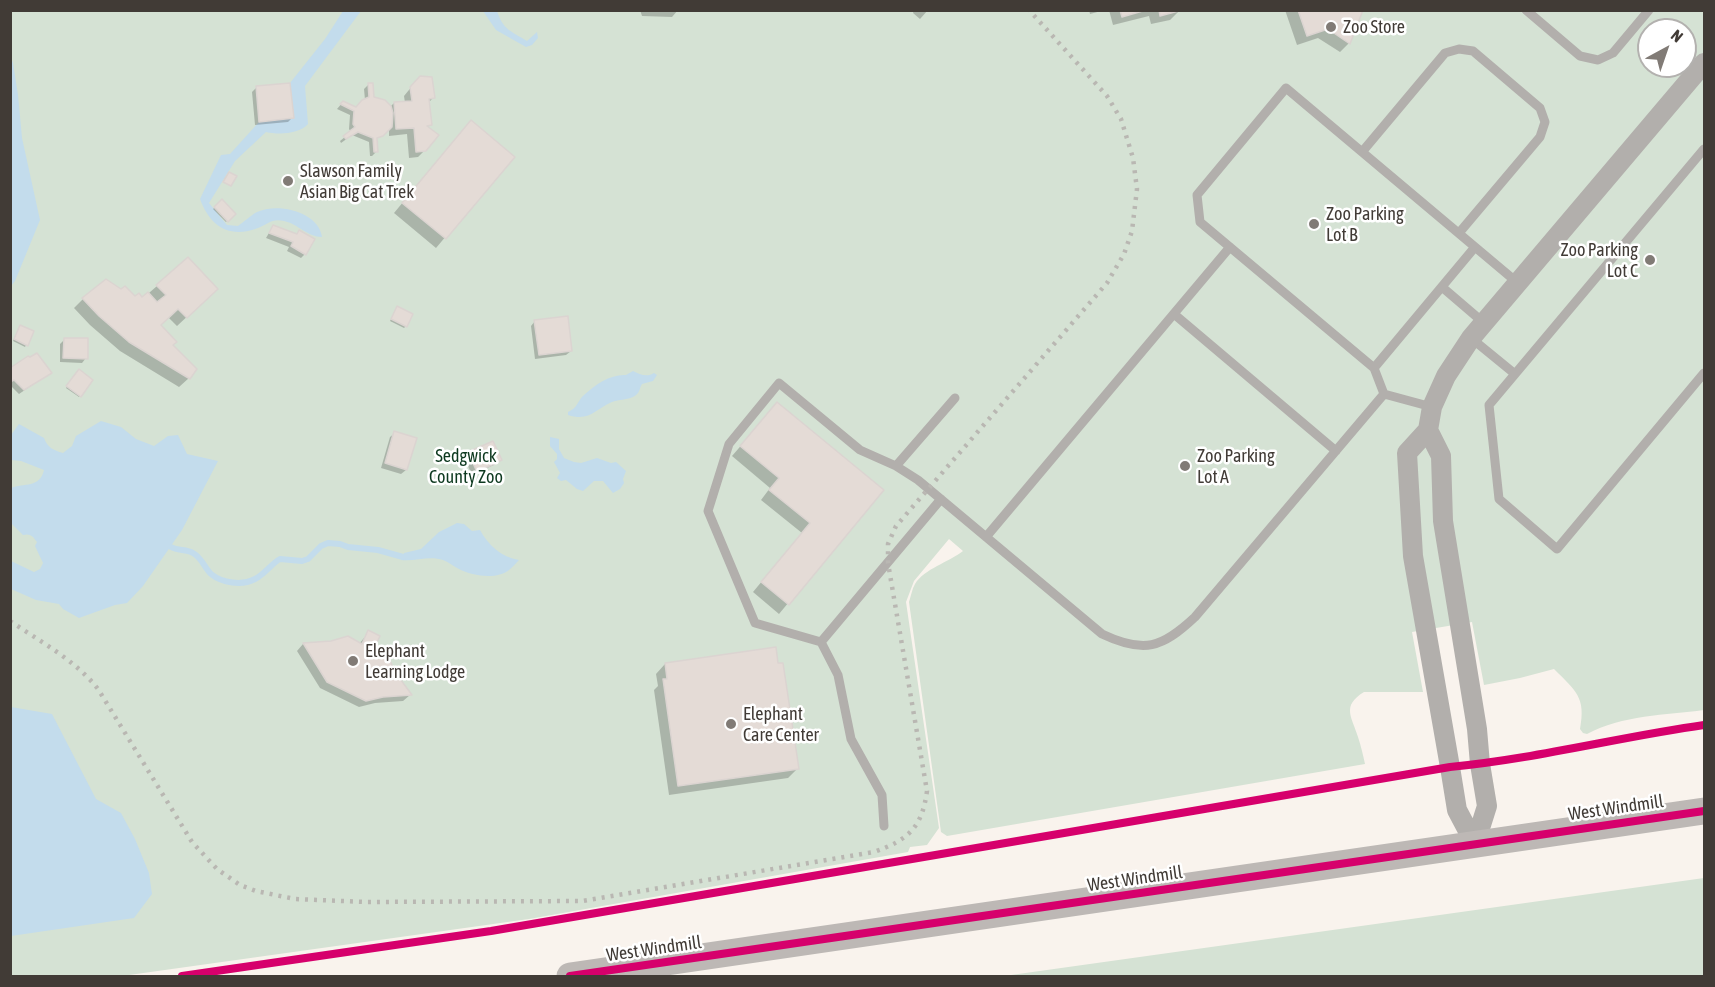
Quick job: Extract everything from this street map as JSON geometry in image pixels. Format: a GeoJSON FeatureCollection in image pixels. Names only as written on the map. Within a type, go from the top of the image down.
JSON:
{"type":"FeatureCollection","features":[{"type":"Feature","properties":{"kind":"street"},"geometry":{"type":"LineString","coordinates":[[1475,844],[1457,810],[1413,556],[1407,453],[1428,430],[1432,407],[1446,376],[1471,338],[1704,63]]}},
{"type":"Feature","properties":{"kind":"street"},"geometry":{"type":"LineString","coordinates":[[1428,430],[1441,456],[1443,521],[1477,729],[1487,806],[1475,844]]}},
{"type":"Feature","properties":{"kind":"street","name":"West Windmill"},"geometry":{"type":"LineString","coordinates":[[570,976],[1704,811]]}},
{"type":"Feature","properties":{"kind":"lane"},"geometry":{"type":"LineString","coordinates":[[1526,10],[1580,56],[1598,60],[1613,52],[1648,10]]}},
{"type":"Feature","properties":{"kind":"lane"},"geometry":{"type":"LineString","coordinates":[[1362,152],[1445,53],[1459,49],[1473,51],[1540,108],[1545,122],[1540,136],[1459,234]]}},
{"type":"Feature","properties":{"kind":"lane"},"geometry":{"type":"LineString","coordinates":[[1384,394],[1374,368],[1200,222],[1197,195],[1286,88],[1519,284]]}},
{"type":"Feature","properties":{"kind":"lane"},"geometry":{"type":"LineString","coordinates":[[1704,149],[1489,405],[1499,500],[1557,549],[1704,373]]}},
{"type":"Feature","properties":{"kind":"lane"},"geometry":{"type":"LineString","coordinates":[[986,537],[1230,247]]}},
{"type":"Feature","properties":{"kind":"lane"},"geometry":{"type":"LineString","coordinates":[[1374,368],[1475,247]]}},
{"type":"Feature","properties":{"kind":"lane"},"geometry":{"type":"LineString","coordinates":[[1442,287],[1484,323]]}},
{"type":"Feature","properties":{"kind":"lane"},"geometry":{"type":"LineString","coordinates":[[1174,314],[1336,451]]}},
{"type":"Feature","properties":{"kind":"lane"},"geometry":{"type":"LineString","coordinates":[[1471,338],[1515,374]]}},
{"type":"Feature","properties":{"kind":"lane"},"geometry":{"type":"LineString","coordinates":[[884,826],[882,795],[851,739],[838,675],[821,642],[755,623],[708,511],[729,444],[779,383],[860,450],[896,466],[918,480],[1102,634],[1132,646],[1154,645],[1175,636],[1195,617],[1384,394]]}},
{"type":"Feature","properties":{"kind":"lane"},"geometry":{"type":"LineString","coordinates":[[1384,394],[1432,407]]}},
{"type":"Feature","properties":{"kind":"lane"},"geometry":{"type":"LineString","coordinates":[[896,466],[955,398]]}},
{"type":"Feature","properties":{"kind":"lane"},"geometry":{"type":"LineString","coordinates":[[821,642],[941,499]]}},
{"type":"Feature","properties":{"kind":"green space","name":"Sedgwick County Zoo"},"geometry":{"type":"Polygon","coordinates":[[[10,11],[1704,11],[1704,710],[1629,719],[1587,734],[1583,733],[1580,729],[1582,709],[1577,695],[1554,669],[1484,685],[1472,622],[1412,632],[1423,692],[1364,692],[1353,702],[1350,707],[1351,718],[1365,764],[947,836],[941,832],[909,602],[914,586],[924,574],[963,551],[949,539],[914,581],[906,602],[939,828],[927,845],[910,847],[908,852],[529,919],[122,976],[11,976],[10,11]]]}},
{"type":"Feature","properties":{"kind":"green space"},"geometry":{"type":"Polygon","coordinates":[[[1704,878],[1704,976],[1004,976],[1704,878]]]}},
{"type":"Feature","properties":{"kind":"water"},"geometry":{"type":"Polygon","coordinates":[[[343,11],[361,11],[305,86],[308,124],[288,133],[266,132],[235,161],[209,203],[227,225],[238,226],[255,213],[266,209],[296,211],[314,221],[322,237],[312,235],[280,220],[248,231],[238,232],[222,228],[209,216],[200,199],[221,155],[230,154],[259,122],[294,118],[290,83],[325,39],[343,11]]]}},
{"type":"Feature","properties":{"kind":"water"},"geometry":{"type":"Polygon","coordinates":[[[483,11],[497,11],[505,26],[527,41],[537,32],[538,38],[532,45],[526,47],[496,30],[483,11]]]}},
{"type":"Feature","properties":{"kind":"water"},"geometry":{"type":"Polygon","coordinates":[[[11,58],[18,95],[22,138],[40,220],[11,286],[11,58]]]}},
{"type":"Feature","properties":{"kind":"water"},"geometry":{"type":"Polygon","coordinates":[[[633,371],[643,375],[654,373],[657,375],[653,381],[642,384],[638,393],[633,397],[612,402],[587,416],[568,415],[568,412],[582,397],[599,384],[609,378],[626,375],[633,371]]]}},
{"type":"Feature","properties":{"kind":"water"},"geometry":{"type":"Polygon","coordinates":[[[101,421],[121,427],[136,439],[154,446],[168,436],[178,435],[187,454],[218,461],[182,530],[143,586],[127,603],[79,618],[63,609],[59,604],[36,600],[11,589],[11,561],[34,572],[40,569],[43,563],[34,538],[23,535],[11,523],[11,488],[39,480],[44,470],[21,461],[11,460],[11,435],[19,424],[44,438],[51,448],[63,453],[72,446],[76,436],[101,421]]]}},
{"type":"Feature","properties":{"kind":"water"},"geometry":{"type":"Polygon","coordinates":[[[550,437],[559,439],[559,449],[564,458],[574,462],[581,463],[597,458],[611,463],[616,462],[626,471],[624,483],[620,489],[613,493],[603,481],[594,481],[583,491],[566,480],[561,481],[557,478],[560,473],[554,462],[557,454],[550,446],[550,437]]]}},
{"type":"Feature","properties":{"kind":"water"},"geometry":{"type":"Polygon","coordinates":[[[457,523],[464,524],[472,531],[480,530],[496,550],[519,560],[504,573],[484,576],[471,574],[438,559],[401,560],[404,553],[421,549],[439,532],[457,523]]]}},
{"type":"Feature","properties":{"kind":"water"},"geometry":{"type":"Polygon","coordinates":[[[11,707],[52,714],[96,799],[121,813],[149,873],[152,894],[134,918],[11,936],[11,707]]]}},
{"type":"Feature","properties":{"kind":"building"},"geometry":{"type":"Polygon","coordinates":[[[1120,10],[1146,10],[1122,17],[1120,10]]]}},
{"type":"Feature","properties":{"kind":"building"},"geometry":{"type":"Polygon","coordinates":[[[1159,10],[1182,10],[1160,16],[1159,10]]]}},
{"type":"Feature","properties":{"kind":"building","name":"Zoo Store"},"geometry":{"type":"Polygon","coordinates":[[[1298,10],[1363,10],[1350,44],[1328,29],[1307,36],[1298,10]]]}},
{"type":"Feature","properties":{"kind":"building"},"geometry":{"type":"Polygon","coordinates":[[[420,76],[432,77],[435,98],[429,99],[432,125],[427,126],[439,135],[426,151],[416,152],[414,128],[396,129],[394,102],[412,101],[410,87],[420,76]]]}},
{"type":"Feature","properties":{"kind":"building"},"geometry":{"type":"Polygon","coordinates":[[[290,83],[294,118],[259,122],[256,86],[290,83]]]}},
{"type":"Feature","properties":{"kind":"building"},"geometry":{"type":"Polygon","coordinates":[[[368,83],[373,83],[374,97],[385,100],[391,106],[393,113],[392,127],[383,136],[377,138],[378,152],[374,152],[373,138],[358,132],[346,139],[343,136],[355,127],[353,124],[354,111],[340,104],[343,101],[356,107],[362,100],[369,97],[368,83]]]}},
{"type":"Feature","properties":{"kind":"building"},"geometry":{"type":"Polygon","coordinates":[[[471,120],[515,157],[446,239],[402,203],[471,120]]]}},
{"type":"Feature","properties":{"kind":"building"},"geometry":{"type":"Polygon","coordinates":[[[229,172],[237,176],[231,186],[223,182],[229,172]]]}},
{"type":"Feature","properties":{"kind":"building"},"geometry":{"type":"Polygon","coordinates":[[[222,199],[236,214],[228,222],[214,207],[222,199]]]}},
{"type":"Feature","properties":{"kind":"building"},"geometry":{"type":"Polygon","coordinates":[[[273,225],[297,234],[299,230],[315,239],[306,255],[291,246],[293,242],[269,233],[273,225]]]}},
{"type":"Feature","properties":{"kind":"building"},"geometry":{"type":"Polygon","coordinates":[[[188,257],[218,289],[187,318],[178,309],[161,325],[177,342],[173,345],[197,369],[190,379],[129,342],[82,298],[106,279],[121,289],[125,286],[135,296],[139,293],[142,297],[148,292],[157,302],[166,295],[156,285],[188,257]]]}},
{"type":"Feature","properties":{"kind":"building"},"geometry":{"type":"Polygon","coordinates":[[[397,306],[413,314],[407,327],[391,319],[397,306]]]}},
{"type":"Feature","properties":{"kind":"building"},"geometry":{"type":"Polygon","coordinates":[[[568,316],[572,351],[539,355],[534,320],[568,316]]]}},
{"type":"Feature","properties":{"kind":"building"},"geometry":{"type":"Polygon","coordinates":[[[20,325],[34,331],[28,346],[14,339],[20,325]]]}},
{"type":"Feature","properties":{"kind":"building"},"geometry":{"type":"Polygon","coordinates":[[[64,338],[88,338],[88,359],[63,358],[64,338]]]}},
{"type":"Feature","properties":{"kind":"building"},"geometry":{"type":"Polygon","coordinates":[[[37,353],[52,373],[24,390],[14,380],[10,382],[10,368],[37,353]]]}},
{"type":"Feature","properties":{"kind":"building"},"geometry":{"type":"Polygon","coordinates":[[[79,369],[93,380],[81,397],[66,386],[79,369]]]}},
{"type":"Feature","properties":{"kind":"building"},"geometry":{"type":"Polygon","coordinates":[[[777,402],[884,490],[789,605],[761,582],[810,523],[769,490],[779,478],[740,446],[777,402]]]}},
{"type":"Feature","properties":{"kind":"building"},"geometry":{"type":"Polygon","coordinates":[[[394,431],[417,438],[407,470],[385,463],[394,431]]]}},
{"type":"Feature","properties":{"kind":"building"},"geometry":{"type":"Polygon","coordinates":[[[493,441],[502,460],[477,472],[468,452],[493,441]]]}},
{"type":"Feature","properties":{"kind":"building","name":"Elephant Learning Lodge"},"geometry":{"type":"Polygon","coordinates":[[[368,630],[380,636],[374,649],[388,656],[395,672],[412,695],[366,701],[327,682],[303,643],[331,641],[348,636],[362,644],[368,630]]]}},
{"type":"Feature","properties":{"kind":"building","name":"Elephant Care Center"},"geometry":{"type":"Polygon","coordinates":[[[776,647],[778,663],[783,663],[799,769],[678,786],[663,679],[667,679],[665,663],[776,647]]]}},
{"type":"Feature","properties":{"kind":"waterway"},"geometry":{"type":"LineString","coordinates":[[171,547],[196,555],[216,577],[238,583],[255,579],[280,559],[302,561],[308,559],[321,546],[328,543],[378,550],[403,557]]}},
{"type":"Feature","properties":{"kind":"railway"},"geometry":{"type":"LineString","coordinates":[[10,621],[57,652],[89,679],[98,689],[192,842],[217,869],[240,885],[256,891],[295,899],[365,902],[582,901],[874,852],[896,843],[917,823],[925,804],[927,791],[888,563],[888,544],[896,526],[1107,283],[1124,254],[1132,231],[1137,189],[1133,158],[1121,119],[1107,96],[1029,10]]}},
{"type":"Feature","properties":{"kind":"cycle path"},"geometry":{"type":"LineString","coordinates":[[182,976],[491,931],[1704,725]]}},
{"type":"Feature","properties":{"kind":"cycle path"},"geometry":{"type":"LineString","coordinates":[[570,976],[1704,811]]}},
{"type":"Feature","properties":{"kind":"place","name":"Zoo Store"},"geometry":{"type":"Point","coordinates":[1331,27]}},
{"type":"Feature","properties":{"kind":"place","name":"Slawson Family Asian Big Cat Trek"},"geometry":{"type":"Point","coordinates":[288,181]}},
{"type":"Feature","properties":{"kind":"place","name":"Zoo Parking Lot B"},"geometry":{"type":"Point","coordinates":[1314,224]}},
{"type":"Feature","properties":{"kind":"place","name":"Zoo Parking Lot C"},"geometry":{"type":"Point","coordinates":[1650,260]}},
{"type":"Feature","properties":{"kind":"place","name":"Zoo Parking Lot A"},"geometry":{"type":"Point","coordinates":[1185,466]}},
{"type":"Feature","properties":{"kind":"place","name":"Elephant Learning Lodge"},"geometry":{"type":"Point","coordinates":[353,661]}},
{"type":"Feature","properties":{"kind":"place","name":"Elephant Care Center"},"geometry":{"type":"Point","coordinates":[731,724]}}]}
